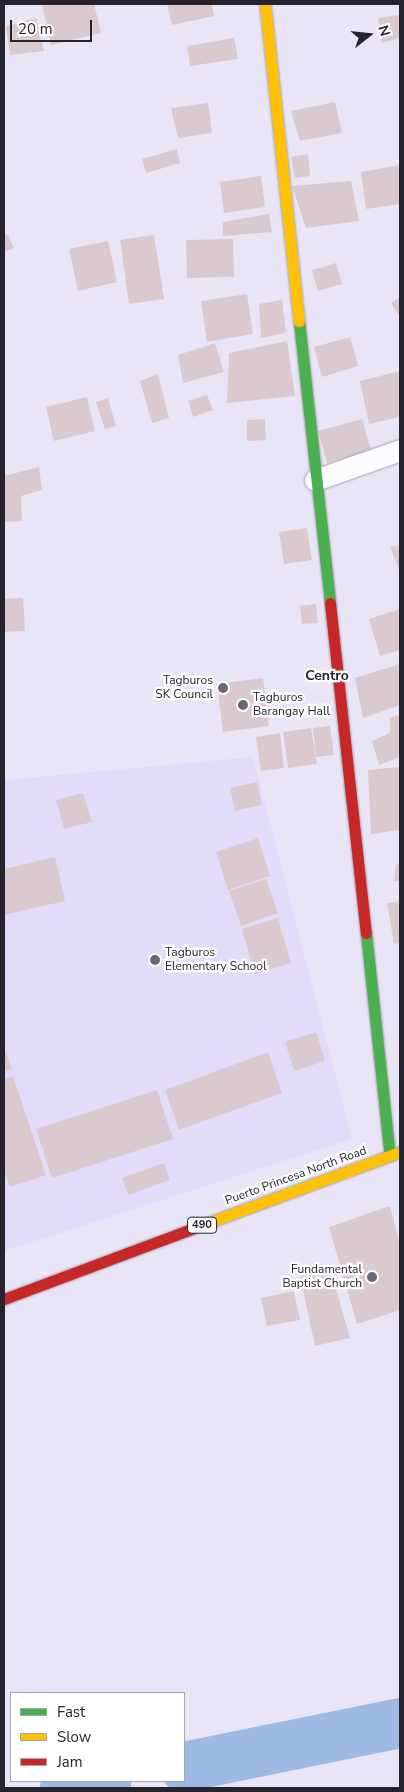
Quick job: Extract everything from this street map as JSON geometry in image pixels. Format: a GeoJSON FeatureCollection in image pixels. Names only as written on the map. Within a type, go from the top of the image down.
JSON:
{"type":"FeatureCollection","features":[{"type":"Feature","properties":{"kind":"street"},"geometry":{"type":"LineString","coordinates":[[265,4],[315,480],[395,1154]]}},
{"type":"Feature","properties":{"kind":"street"},"geometry":{"type":"LineString","coordinates":[[315,480],[400,450]]}},
{"type":"Feature","properties":{"kind":"street","name":"Puerto Princesa North Road"},"geometry":{"type":"LineString","coordinates":[[4,1299],[395,1154]]}},
{"type":"Feature","properties":{"kind":"shaded area","name":"Tagburos Elementary School"},"geometry":{"type":"Polygon","coordinates":[[[253,757],[352,1139],[4,1251],[4,780],[253,757]]]}},
{"type":"Feature","properties":{"kind":"building"},"geometry":{"type":"Polygon","coordinates":[[[42,4],[94,4],[101,33],[51,45],[42,4]]]}},
{"type":"Feature","properties":{"kind":"building"},"geometry":{"type":"Polygon","coordinates":[[[167,4],[212,4],[214,16],[172,25],[167,4]]]}},
{"type":"Feature","properties":{"kind":"building"},"geometry":{"type":"Polygon","coordinates":[[[399,15],[400,38],[382,43],[378,18],[399,15]]]}},
{"type":"Feature","properties":{"kind":"building"},"geometry":{"type":"Polygon","coordinates":[[[36,18],[44,51],[10,55],[6,26],[36,18]]]}},
{"type":"Feature","properties":{"kind":"building"},"geometry":{"type":"Polygon","coordinates":[[[234,38],[238,59],[190,66],[187,46],[234,38]]]}},
{"type":"Feature","properties":{"kind":"building"},"geometry":{"type":"Polygon","coordinates":[[[335,102],[342,133],[300,141],[291,111],[335,102]]]}},
{"type":"Feature","properties":{"kind":"building"},"geometry":{"type":"Polygon","coordinates":[[[208,103],[212,133],[178,138],[171,108],[208,103]]]}},
{"type":"Feature","properties":{"kind":"building"},"geometry":{"type":"Polygon","coordinates":[[[177,149],[180,163],[146,173],[142,159],[177,149]]]}},
{"type":"Feature","properties":{"kind":"building"},"geometry":{"type":"Polygon","coordinates":[[[308,154],[310,176],[295,178],[291,157],[308,154]]]}},
{"type":"Feature","properties":{"kind":"building"},"geometry":{"type":"Polygon","coordinates":[[[400,165],[400,204],[366,209],[361,172],[400,165]]]}},
{"type":"Feature","properties":{"kind":"building"},"geometry":{"type":"Polygon","coordinates":[[[261,176],[265,207],[224,213],[220,182],[261,176]]]}},
{"type":"Feature","properties":{"kind":"building"},"geometry":{"type":"Polygon","coordinates":[[[351,181],[359,221],[306,228],[292,186],[351,181]]]}},
{"type":"Feature","properties":{"kind":"building"},"geometry":{"type":"Polygon","coordinates":[[[269,214],[272,232],[223,236],[223,222],[269,214]]]}},
{"type":"Feature","properties":{"kind":"building"},"geometry":{"type":"Polygon","coordinates":[[[4,235],[8,235],[14,248],[4,252],[4,235]]]}},
{"type":"Feature","properties":{"kind":"building"},"geometry":{"type":"Polygon","coordinates":[[[154,235],[164,299],[129,304],[120,240],[154,235]]]}},
{"type":"Feature","properties":{"kind":"building"},"geometry":{"type":"Polygon","coordinates":[[[233,239],[234,277],[187,278],[186,240],[233,239]]]}},
{"type":"Feature","properties":{"kind":"building"},"geometry":{"type":"Polygon","coordinates":[[[108,241],[117,282],[78,291],[69,249],[108,241]]]}},
{"type":"Feature","properties":{"kind":"building"},"geometry":{"type":"Polygon","coordinates":[[[336,263],[342,284],[318,291],[312,270],[336,263]]]}},
{"type":"Feature","properties":{"kind":"building"},"geometry":{"type":"Polygon","coordinates":[[[247,294],[253,334],[207,342],[201,301],[247,294]]]}},
{"type":"Feature","properties":{"kind":"building"},"geometry":{"type":"Polygon","coordinates":[[[400,297],[400,317],[391,303],[400,297]]]}},
{"type":"Feature","properties":{"kind":"building"},"geometry":{"type":"Polygon","coordinates":[[[282,300],[286,333],[261,338],[259,304],[282,300]]]}},
{"type":"Feature","properties":{"kind":"building"},"geometry":{"type":"Polygon","coordinates":[[[350,337],[358,366],[322,377],[314,347],[350,337]]]}},
{"type":"Feature","properties":{"kind":"building"},"geometry":{"type":"Polygon","coordinates":[[[287,341],[295,396],[227,403],[229,353],[287,341]]]}},
{"type":"Feature","properties":{"kind":"building"},"geometry":{"type":"Polygon","coordinates":[[[215,343],[224,372],[183,383],[178,355],[215,343]]]}},
{"type":"Feature","properties":{"kind":"building"},"geometry":{"type":"Polygon","coordinates":[[[400,371],[400,417],[369,424],[360,381],[400,371]]]}},
{"type":"Feature","properties":{"kind":"building"},"geometry":{"type":"Polygon","coordinates":[[[158,374],[169,418],[152,423],[140,381],[158,374]]]}},
{"type":"Feature","properties":{"kind":"building"},"geometry":{"type":"Polygon","coordinates":[[[207,395],[213,410],[193,417],[188,401],[207,395]]]}},
{"type":"Feature","properties":{"kind":"building"},"geometry":{"type":"Polygon","coordinates":[[[87,397],[95,431],[54,441],[46,407],[87,397]]]}},
{"type":"Feature","properties":{"kind":"building"},"geometry":{"type":"Polygon","coordinates":[[[108,398],[116,426],[105,429],[96,402],[108,398]]]}},
{"type":"Feature","properties":{"kind":"building"},"geometry":{"type":"Polygon","coordinates":[[[265,419],[266,440],[247,441],[247,420],[265,419]]]}},
{"type":"Feature","properties":{"kind":"building"},"geometry":{"type":"Polygon","coordinates":[[[362,419],[371,450],[327,463],[318,431],[362,419]]]}},
{"type":"Feature","properties":{"kind":"building"},"geometry":{"type":"Polygon","coordinates":[[[39,467],[42,490],[21,496],[22,521],[4,522],[4,476],[39,467]]]}},
{"type":"Feature","properties":{"kind":"building"},"geometry":{"type":"Polygon","coordinates":[[[307,528],[312,560],[284,564],[279,532],[307,528]]]}},
{"type":"Feature","properties":{"kind":"building"},"geometry":{"type":"Polygon","coordinates":[[[400,545],[400,569],[399,569],[390,547],[400,545]]]}},
{"type":"Feature","properties":{"kind":"building"},"geometry":{"type":"Polygon","coordinates":[[[23,598],[25,631],[4,632],[4,599],[23,598]]]}},
{"type":"Feature","properties":{"kind":"building"},"geometry":{"type":"Polygon","coordinates":[[[316,604],[318,623],[302,624],[300,606],[316,604]]]}},
{"type":"Feature","properties":{"kind":"building"},"geometry":{"type":"Polygon","coordinates":[[[400,609],[400,650],[380,656],[369,619],[400,609]]]}},
{"type":"Feature","properties":{"kind":"building"},"geometry":{"type":"Polygon","coordinates":[[[400,664],[400,705],[363,718],[355,678],[400,664]]]}},
{"type":"Feature","properties":{"kind":"building","name":"Tagburos Barangay Hall"},"geometry":{"type":"Polygon","coordinates":[[[263,678],[269,726],[223,732],[217,684],[263,678]]]}},
{"type":"Feature","properties":{"kind":"building"},"geometry":{"type":"Polygon","coordinates":[[[400,714],[400,757],[379,765],[372,741],[390,733],[390,718],[400,714]]]}},
{"type":"Feature","properties":{"kind":"building"},"geometry":{"type":"Polygon","coordinates":[[[330,726],[334,755],[316,757],[313,728],[330,726]]]}},
{"type":"Feature","properties":{"kind":"building"},"geometry":{"type":"Polygon","coordinates":[[[311,728],[317,764],[288,768],[283,732],[311,728]]]}},
{"type":"Feature","properties":{"kind":"building"},"geometry":{"type":"Polygon","coordinates":[[[280,733],[284,768],[261,771],[256,737],[280,733]]]}},
{"type":"Feature","properties":{"kind":"building"},"geometry":{"type":"Polygon","coordinates":[[[400,767],[399,830],[371,834],[368,770],[400,767]]]}},
{"type":"Feature","properties":{"kind":"building"},"geometry":{"type":"Polygon","coordinates":[[[257,782],[262,805],[235,811],[230,788],[257,782]]]}},
{"type":"Feature","properties":{"kind":"building"},"geometry":{"type":"Polygon","coordinates":[[[83,793],[92,822],[64,829],[56,800],[83,793]]]}},
{"type":"Feature","properties":{"kind":"building"},"geometry":{"type":"Polygon","coordinates":[[[258,838],[270,876],[228,890],[216,852],[258,838]]]}},
{"type":"Feature","properties":{"kind":"building"},"geometry":{"type":"Polygon","coordinates":[[[55,857],[65,901],[4,915],[4,869],[55,857]]]}},
{"type":"Feature","properties":{"kind":"building"},"geometry":{"type":"Polygon","coordinates":[[[396,864],[400,865],[400,881],[394,881],[396,864]]]}},
{"type":"Feature","properties":{"kind":"building"},"geometry":{"type":"Polygon","coordinates":[[[266,879],[278,913],[241,926],[229,891],[266,879]]]}},
{"type":"Feature","properties":{"kind":"building"},"geometry":{"type":"Polygon","coordinates":[[[400,901],[400,943],[394,944],[387,903],[400,901]]]}},
{"type":"Feature","properties":{"kind":"building"},"geometry":{"type":"Polygon","coordinates":[[[278,918],[291,963],[255,974],[242,929],[278,918]]]}},
{"type":"Feature","properties":{"kind":"building"},"geometry":{"type":"Polygon","coordinates":[[[316,1032],[325,1061],[294,1071],[285,1042],[316,1032]]]}},
{"type":"Feature","properties":{"kind":"building"},"geometry":{"type":"Polygon","coordinates":[[[4,1047],[12,1069],[4,1072],[4,1047]]]}},
{"type":"Feature","properties":{"kind":"building"},"geometry":{"type":"Polygon","coordinates":[[[268,1052],[282,1093],[179,1130],[165,1090],[268,1052]]]}},
{"type":"Feature","properties":{"kind":"building"},"geometry":{"type":"Polygon","coordinates":[[[13,1076],[46,1175],[10,1187],[4,1170],[4,1079],[13,1076]]]}},
{"type":"Feature","properties":{"kind":"building"},"geometry":{"type":"Polygon","coordinates":[[[157,1090],[173,1139],[52,1178],[36,1129],[157,1090]]]}},
{"type":"Feature","properties":{"kind":"building"},"geometry":{"type":"Polygon","coordinates":[[[164,1163],[170,1180],[128,1195],[122,1178],[164,1163]]]}},
{"type":"Feature","properties":{"kind":"building","name":"Fundamental Baptist Church"},"geometry":{"type":"Polygon","coordinates":[[[390,1206],[400,1245],[400,1310],[357,1324],[329,1227],[390,1206]]]}},
{"type":"Feature","properties":{"kind":"building"},"geometry":{"type":"Polygon","coordinates":[[[330,1268],[350,1338],[315,1346],[300,1276],[330,1268]]]}},
{"type":"Feature","properties":{"kind":"building"},"geometry":{"type":"Polygon","coordinates":[[[294,1291],[300,1320],[267,1326],[261,1298],[294,1291]]]}},
{"type":"Feature","properties":{"kind":"waterway"},"geometry":{"type":"LineString","coordinates":[[185,1767],[400,1723]]}},
{"type":"Feature","properties":{"kind":"waterway"},"geometry":{"type":"LineString","coordinates":[[65,1788],[100,1782]]}},
{"type":"Feature","properties":{"kind":"traffic: fast"},"geometry":{"type":"LineString","coordinates":[[299,321],[330,603]]}},
{"type":"Feature","properties":{"kind":"traffic: fast"},"geometry":{"type":"LineString","coordinates":[[366,933],[390,1156]]}},
{"type":"Feature","properties":{"kind":"traffic: slow"},"geometry":{"type":"LineString","coordinates":[[265,4],[299,321]]}},
{"type":"Feature","properties":{"kind":"traffic: slow"},"geometry":{"type":"LineString","coordinates":[[205,1224],[400,1152]]}},
{"type":"Feature","properties":{"kind":"traffic: jam"},"geometry":{"type":"LineString","coordinates":[[330,603],[366,933]]}},
{"type":"Feature","properties":{"kind":"traffic: jam"},"geometry":{"type":"LineString","coordinates":[[4,1299],[205,1224]]}},
{"type":"Feature","properties":{"kind":"place","name":"Tagburos SK Council"},"geometry":{"type":"Point","coordinates":[223,688]}},
{"type":"Feature","properties":{"kind":"place","name":"Tagburos Barangay Hall"},"geometry":{"type":"Point","coordinates":[243,705]}},
{"type":"Feature","properties":{"kind":"place","name":"Tagburos Elementary School"},"geometry":{"type":"Point","coordinates":[155,960]}},
{"type":"Feature","properties":{"kind":"place","name":"Fundamental Baptist Church"},"geometry":{"type":"Point","coordinates":[372,1277]}},
{"type":"Feature","properties":{"kind":"district","name":"Centro"},"geometry":{"type":"Point","coordinates":[327,676]}}]}
